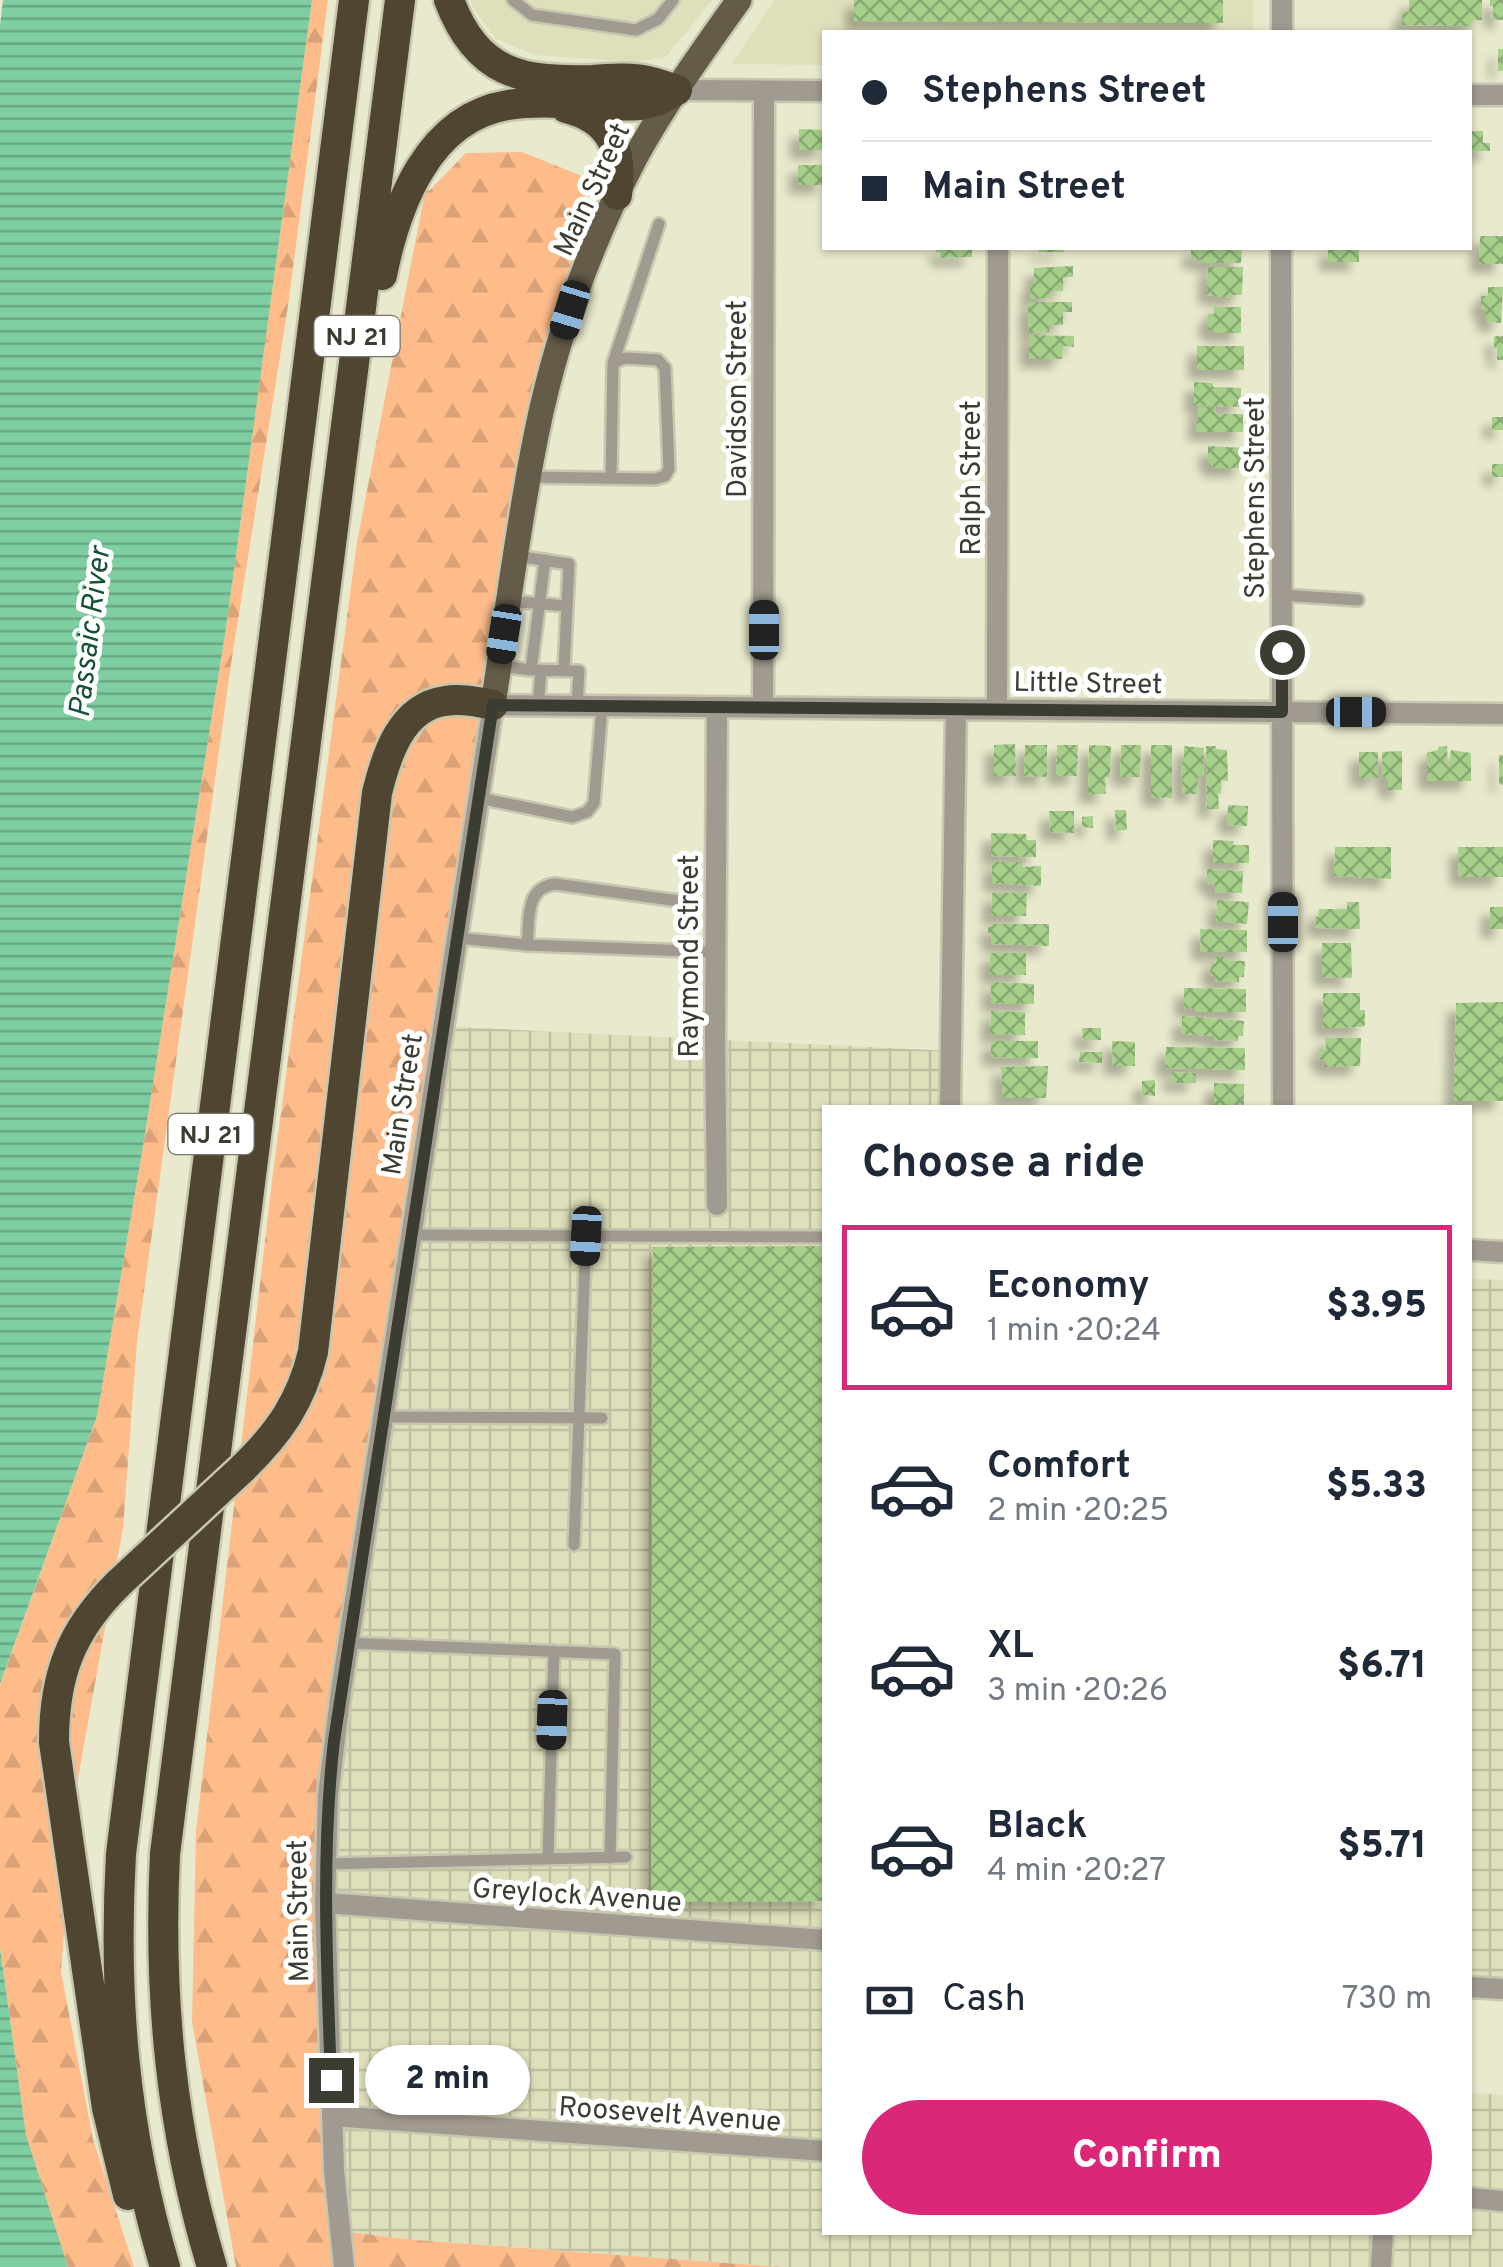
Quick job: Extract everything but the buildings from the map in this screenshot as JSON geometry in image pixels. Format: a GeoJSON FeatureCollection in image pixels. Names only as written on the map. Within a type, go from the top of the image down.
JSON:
{"type":"FeatureCollection","features":[{"type":"Feature","properties":{"kind":"highway","name":"NJ 21"},"geometry":{"type":"LineString","coordinates":[[165,2267],[144,2190],[124,2060],[117,1966],[121,1854],[354,0]]}},
{"type":"Feature","properties":{"kind":"highway","name":"NJ 21"},"geometry":{"type":"LineString","coordinates":[[212,2267],[188,2180],[170,2073],[162,1965],[165,1854],[400,0]]}},
{"type":"Feature","properties":{"kind":"highway"},"geometry":{"type":"LineString","coordinates":[[449,0],[479,51],[514,74],[534,80],[644,80],[677,90]]}},
{"type":"Feature","properties":{"kind":"highway"},"geometry":{"type":"LineString","coordinates":[[314,672],[377,304],[396,219],[420,168],[459,126],[483,112],[533,103],[640,105],[677,90]]}},
{"type":"Feature","properties":{"kind":"highway"},"geometry":{"type":"LineString","coordinates":[[533,103],[577,110],[595,119],[610,134],[620,172],[617,195]]}},
{"type":"Feature","properties":{"kind":"highway"},"geometry":{"type":"LineString","coordinates":[[154,2267],[130,2205],[107,2108],[54,1742],[54,1714],[64,1664],[100,1602],[242,1469],[282,1425],[296,1403],[312,1352],[382,770],[402,727],[420,710],[440,701],[493,705]]}},
{"type":"Feature","properties":{"kind":"main road","name":"Main Street"},"geometry":{"type":"LineString","coordinates":[[493,705],[528,477],[551,373],[570,310],[636,157],[740,0]]}},
{"type":"Feature","properties":{"kind":"street"},"geometry":{"type":"LineString","coordinates":[[1282,0],[1282,30]]}},
{"type":"Feature","properties":{"kind":"street"},"geometry":{"type":"LineString","coordinates":[[677,90],[822,91]]}},
{"type":"Feature","properties":{"kind":"street","name":"Davidson Street"},"geometry":{"type":"LineString","coordinates":[[763,708],[764,90]]}},
{"type":"Feature","properties":{"kind":"street"},"geometry":{"type":"LineString","coordinates":[[1472,94],[1503,95]]}},
{"type":"Feature","properties":{"kind":"street","name":"Ralph Street"},"geometry":{"type":"LineString","coordinates":[[997,708],[998,250]]}},
{"type":"Feature","properties":{"kind":"street","name":"Stephens Street"},"geometry":{"type":"LineString","coordinates":[[1281,250],[1283,1105]]}},
{"type":"Feature","properties":{"kind":"street","name":"Little Street"},"geometry":{"type":"LineString","coordinates":[[493,705],[1503,714]]}},
{"type":"Feature","properties":{"kind":"street","name":"Main Street"},"geometry":{"type":"LineString","coordinates":[[344,2267],[334,2170],[325,1903],[330,1777],[493,705]]}},
{"type":"Feature","properties":{"kind":"street","name":"Raymond Street"},"geometry":{"type":"LineString","coordinates":[[717,708],[706,952],[717,1205]]}},
{"type":"Feature","properties":{"kind":"street"},"geometry":{"type":"LineString","coordinates":[[950,1105],[956,708]]}},
{"type":"Feature","properties":{"kind":"street"},"geometry":{"type":"LineString","coordinates":[[1472,1250],[1503,1252]]}},
{"type":"Feature","properties":{"kind":"street","name":"Greylock Avenue"},"geometry":{"type":"LineString","coordinates":[[325,1903],[822,1940]]}},
{"type":"Feature","properties":{"kind":"street"},"geometry":{"type":"LineString","coordinates":[[1472,1987],[1503,1989]]}},
{"type":"Feature","properties":{"kind":"street","name":"Roosevelt Avenue"},"geometry":{"type":"LineString","coordinates":[[332,2116],[822,2151]]}},
{"type":"Feature","properties":{"kind":"street"},"geometry":{"type":"LineString","coordinates":[[1472,2198],[1503,2201]]}},
{"type":"Feature","properties":{"kind":"street"},"geometry":{"type":"LineString","coordinates":[[1381,2267],[1383,2235]]}},
{"type":"Feature","properties":{"kind":"lane"},"geometry":{"type":"LineString","coordinates":[[514,0],[532,15],[636,30],[658,18],[673,0]]}},
{"type":"Feature","properties":{"kind":"lane"},"geometry":{"type":"LineString","coordinates":[[611,478],[614,363],[659,224]]}},
{"type":"Feature","properties":{"kind":"lane"},"geometry":{"type":"LineString","coordinates":[[528,477],[665,476],[669,468],[665,368],[658,360],[625,358],[614,363]]}},
{"type":"Feature","properties":{"kind":"lane"},"geometry":{"type":"LineString","coordinates":[[516,556],[569,564],[564,672]]}},
{"type":"Feature","properties":{"kind":"lane"},"geometry":{"type":"LineString","coordinates":[[538,706],[539,604],[546,560]]}},
{"type":"Feature","properties":{"kind":"lane"},"geometry":{"type":"LineString","coordinates":[[1281,594],[1358,600]]}},
{"type":"Feature","properties":{"kind":"lane"},"geometry":{"type":"LineString","coordinates":[[509,601],[567,606]]}},
{"type":"Feature","properties":{"kind":"lane"},"geometry":{"type":"LineString","coordinates":[[499,666],[579,671],[576,706]]}},
{"type":"Feature","properties":{"kind":"lane"},"geometry":{"type":"LineString","coordinates":[[479,798],[572,817],[587,812],[594,804],[602,707]]}},
{"type":"Feature","properties":{"kind":"lane"},"geometry":{"type":"LineString","coordinates":[[527,945],[532,895],[542,885],[679,901]]}},
{"type":"Feature","properties":{"kind":"lane"},"geometry":{"type":"LineString","coordinates":[[457,938],[527,945],[706,952]]}},
{"type":"Feature","properties":{"kind":"lane"},"geometry":{"type":"LineString","coordinates":[[412,1234],[822,1237]]}},
{"type":"Feature","properties":{"kind":"lane"},"geometry":{"type":"LineString","coordinates":[[574,1545],[586,1236]]}},
{"type":"Feature","properties":{"kind":"lane"},"geometry":{"type":"LineString","coordinates":[[383,1417],[602,1418]]}},
{"type":"Feature","properties":{"kind":"lane"},"geometry":{"type":"LineString","coordinates":[[348,1643],[614,1654],[610,1858]]}},
{"type":"Feature","properties":{"kind":"lane"},"geometry":{"type":"LineString","coordinates":[[548,1859],[554,1650]]}},
{"type":"Feature","properties":{"kind":"lane"},"geometry":{"type":"LineString","coordinates":[[325,1864],[626,1858]]}},
{"type":"Feature","properties":{"kind":"shaded area"},"geometry":{"type":"Polygon","coordinates":[[[471,0],[712,0],[666,57],[636,62],[534,55],[495,38],[471,0]]]}},
{"type":"Feature","properties":{"kind":"shaded area"},"geometry":{"type":"Polygon","coordinates":[[[774,0],[1253,0],[1253,30],[822,30],[822,65],[732,64],[774,0]]]}},
{"type":"Feature","properties":{"kind":"shaded area"},"geometry":{"type":"Polygon","coordinates":[[[437,1026],[951,1051],[950,1105],[822,1105],[822,2235],[1472,2235],[1472,2093],[1503,2095],[1503,2267],[782,2267],[330,2231],[318,1785],[437,1026]]]}},
{"type":"Feature","properties":{"kind":"shaded area"},"geometry":{"type":"Polygon","coordinates":[[[1472,1279],[1503,1280],[1503,1991],[1472,1989],[1472,1279]]]}},
{"type":"Feature","properties":{"kind":"green space"},"geometry":{"type":"Polygon","coordinates":[[[312,0],[328,0],[288,306],[231,664],[137,1342],[123,1528],[75,1795],[61,1972],[93,2139],[134,2267],[68,2267],[26,2135],[0,1948],[0,1685],[97,1416],[226,628],[312,0]]]}},
{"type":"Feature","properties":{"kind":"green space"},"geometry":{"type":"Polygon","coordinates":[[[522,152],[587,178],[577,262],[437,1026],[318,1784],[330,2230],[414,2240],[782,2267],[236,2267],[192,2022],[196,1831],[273,1173],[357,542],[426,187],[429,191],[466,153],[522,152]]]}},
{"type":"Feature","properties":{"kind":"water","name":"Passaic River"},"geometry":{"type":"Polygon","coordinates":[[[3,0],[312,0],[226,628],[97,1416],[0,1684],[3,0]]]}},
{"type":"Feature","properties":{"kind":"water"},"geometry":{"type":"Polygon","coordinates":[[[0,1948],[26,2135],[68,2267],[0,2267],[0,1948]]]}},
{"type":"Feature","properties":{"kind":"route"},"geometry":{"type":"LineString","coordinates":[[331,2080],[325,1864],[334,1741],[493,705],[1282,712],[1282,652]]}}]}
